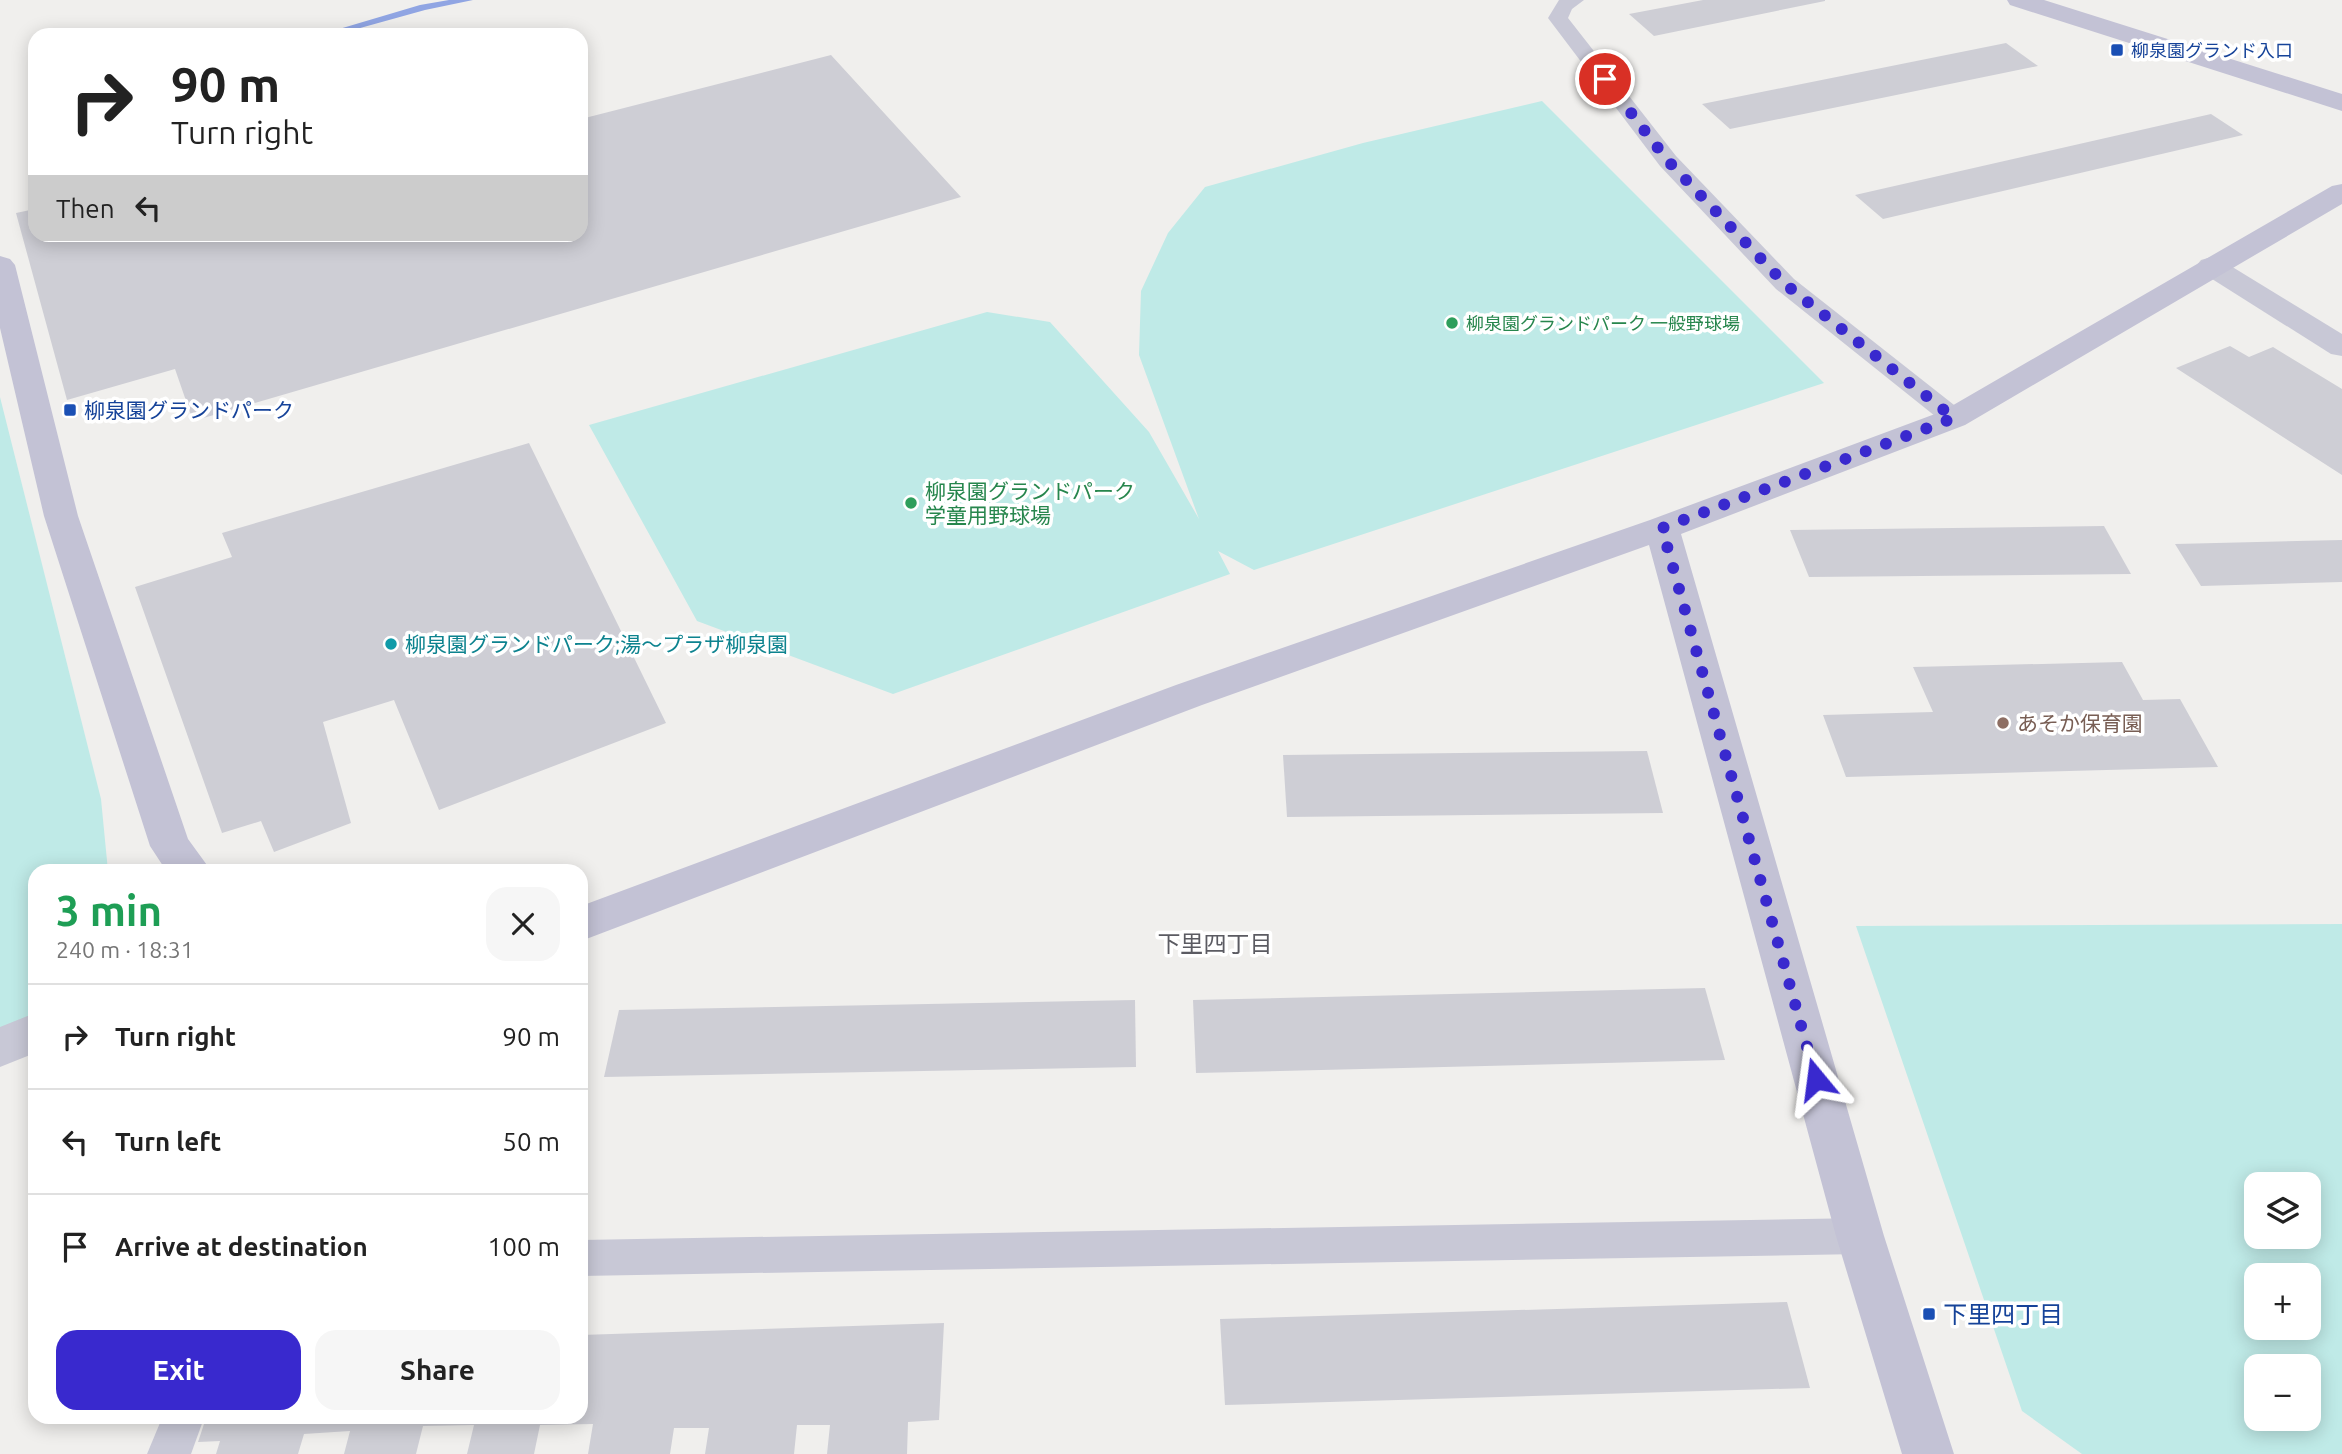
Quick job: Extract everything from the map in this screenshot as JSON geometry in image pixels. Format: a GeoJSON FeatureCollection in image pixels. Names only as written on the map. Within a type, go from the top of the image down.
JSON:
{"type":"FeatureCollection","features":[{"type":"Feature","properties":{"kind":"street"},"geometry":{"type":"LineString","coordinates":[[2019,0],[2342,102]]}},
{"type":"Feature","properties":{"kind":"street"},"geometry":{"type":"LineString","coordinates":[[588,921],[1176,700],[1662,528],[1954,418],[2342,192]]}},
{"type":"Feature","properties":{"kind":"street"},"geometry":{"type":"LineString","coordinates":[[0,265],[68,538],[170,846],[185,864]]}},
{"type":"Feature","properties":{"kind":"street"},"geometry":{"type":"LineString","coordinates":[[2211,266],[2342,347]]}},
{"type":"Feature","properties":{"kind":"street"},"geometry":{"type":"LineString","coordinates":[[1662,528],[1860,1236],[1928,1454]]}},
{"type":"Feature","properties":{"kind":"street"},"geometry":{"type":"LineString","coordinates":[[0,1048],[28,1035]]}},
{"type":"Feature","properties":{"kind":"lane"},"geometry":{"type":"LineString","coordinates":[[1574,0],[1563,6],[1558,18],[1668,161],[1785,284],[1954,418]]}},
{"type":"Feature","properties":{"kind":"lane"},"geometry":{"type":"LineString","coordinates":[[588,1258],[1860,1236]]}},
{"type":"Feature","properties":{"kind":"lane"},"geometry":{"type":"LineString","coordinates":[[169,1454],[181,1424]]}},
{"type":"Feature","properties":{"kind":"shaded area"},"geometry":{"type":"Polygon","coordinates":[[[1542,101],[1824,383],[1254,570],[1218,551],[1230,574],[893,694],[697,621],[589,425],[987,312],[1050,322],[1149,432],[1199,519],[1139,355],[1141,291],[1168,233],[1205,187],[1363,143],[1542,101]]]}},
{"type":"Feature","properties":{"kind":"shaded area"},"geometry":{"type":"Polygon","coordinates":[[[0,397],[101,799],[107,864],[28,864],[28,1018],[0,1031],[0,397]]]}},
{"type":"Feature","properties":{"kind":"shaded area"},"geometry":{"type":"Polygon","coordinates":[[[2342,924],[2342,1454],[2082,1454],[2022,1411],[1856,926],[2342,924]]]}},
{"type":"Feature","properties":{"kind":"building"},"geometry":{"type":"Polygon","coordinates":[[[1703,0],[1825,1],[1654,36],[1629,14],[1703,0]]]}},
{"type":"Feature","properties":{"kind":"building"},"geometry":{"type":"Polygon","coordinates":[[[2006,43],[2038,66],[1730,129],[1702,104],[2006,43]]]}},
{"type":"Feature","properties":{"kind":"building"},"geometry":{"type":"Polygon","coordinates":[[[831,55],[961,197],[193,421],[175,369],[67,400],[16,213],[28,210],[28,242],[588,242],[588,117],[831,55]]]}},
{"type":"Feature","properties":{"kind":"building"},"geometry":{"type":"Polygon","coordinates":[[[2211,114],[2243,135],[1883,219],[1855,195],[2211,114]]]}},
{"type":"Feature","properties":{"kind":"building"},"geometry":{"type":"Polygon","coordinates":[[[2230,346],[2249,357],[2273,347],[2342,389],[2342,475],[2176,368],[2230,346]]]}},
{"type":"Feature","properties":{"kind":"building","name":"柳泉園グランドパーク;湯〜プラザ柳泉園"},"geometry":{"type":"Polygon","coordinates":[[[529,443],[666,723],[439,810],[394,700],[323,722],[351,823],[274,852],[261,821],[222,833],[135,587],[232,557],[222,533],[529,443]]]}},
{"type":"Feature","properties":{"kind":"building"},"geometry":{"type":"Polygon","coordinates":[[[2104,526],[2131,574],[1809,577],[1790,530],[2104,526]]]}},
{"type":"Feature","properties":{"kind":"building"},"geometry":{"type":"Polygon","coordinates":[[[2342,540],[2342,582],[2201,586],[2175,544],[2342,540]]]}},
{"type":"Feature","properties":{"kind":"building"},"geometry":{"type":"Polygon","coordinates":[[[2122,662],[2143,700],[2180,699],[2218,767],[1846,777],[1823,715],[1933,712],[1913,667],[2122,662]]]}},
{"type":"Feature","properties":{"kind":"building"},"geometry":{"type":"Polygon","coordinates":[[[1647,751],[1663,813],[1287,817],[1283,755],[1647,751]]]}},
{"type":"Feature","properties":{"kind":"building"},"geometry":{"type":"Polygon","coordinates":[[[1705,988],[1725,1060],[1196,1073],[1193,1000],[1705,988]]]}},
{"type":"Feature","properties":{"kind":"building"},"geometry":{"type":"Polygon","coordinates":[[[1135,1000],[1136,1067],[604,1077],[619,1010],[1135,1000]]]}},
{"type":"Feature","properties":{"kind":"building"},"geometry":{"type":"Polygon","coordinates":[[[1787,1302],[1810,1388],[1225,1405],[1220,1319],[1787,1302]]]}},
{"type":"Feature","properties":{"kind":"building"},"geometry":{"type":"Polygon","coordinates":[[[944,1323],[939,1420],[908,1422],[907,1454],[827,1454],[830,1425],[797,1425],[794,1454],[705,1454],[709,1428],[674,1428],[670,1454],[588,1454],[593,1424],[540,1425],[534,1454],[467,1454],[474,1425],[423,1426],[416,1454],[344,1454],[350,1431],[304,1434],[298,1454],[216,1454],[220,1441],[198,1442],[204,1424],[588,1424],[588,1335],[944,1323]]]}},
{"type":"Feature","properties":{"kind":"waterway"},"geometry":{"type":"LineString","coordinates":[[349,28],[424,7],[468,0]]}},
{"type":"Feature","properties":{"kind":"place","name":"柳泉園グランド入口"},"geometry":{"type":"Point","coordinates":[2117,50]}},
{"type":"Feature","properties":{"kind":"place","name":"柳泉園グランドパーク 一般野球場"},"geometry":{"type":"Point","coordinates":[1452,323]}},
{"type":"Feature","properties":{"kind":"place","name":"柳泉園グランドパーク"},"geometry":{"type":"Point","coordinates":[70,410]}},
{"type":"Feature","properties":{"kind":"place","name":"柳泉園グランドパーク 学童用野球場"},"geometry":{"type":"Point","coordinates":[911,503]}},
{"type":"Feature","properties":{"kind":"place","name":"柳泉園グランドパーク;湯〜プラザ柳泉園"},"geometry":{"type":"Point","coordinates":[391,644]}},
{"type":"Feature","properties":{"kind":"place","name":"あそか保育園"},"geometry":{"type":"Point","coordinates":[2003,723]}},
{"type":"Feature","properties":{"kind":"place","name":"下里四丁目"},"geometry":{"type":"Point","coordinates":[1929,1314]}},
{"type":"Feature","properties":{"kind":"district","name":"下里四丁目"},"geometry":{"type":"Point","coordinates":[1215,943]}},
{"type":"Feature","properties":{"kind":"route"},"geometry":{"type":"LineString","coordinates":[[1605,79],[1668,161],[1785,284],[1954,418],[1662,528],[1816,1079]]}}]}
